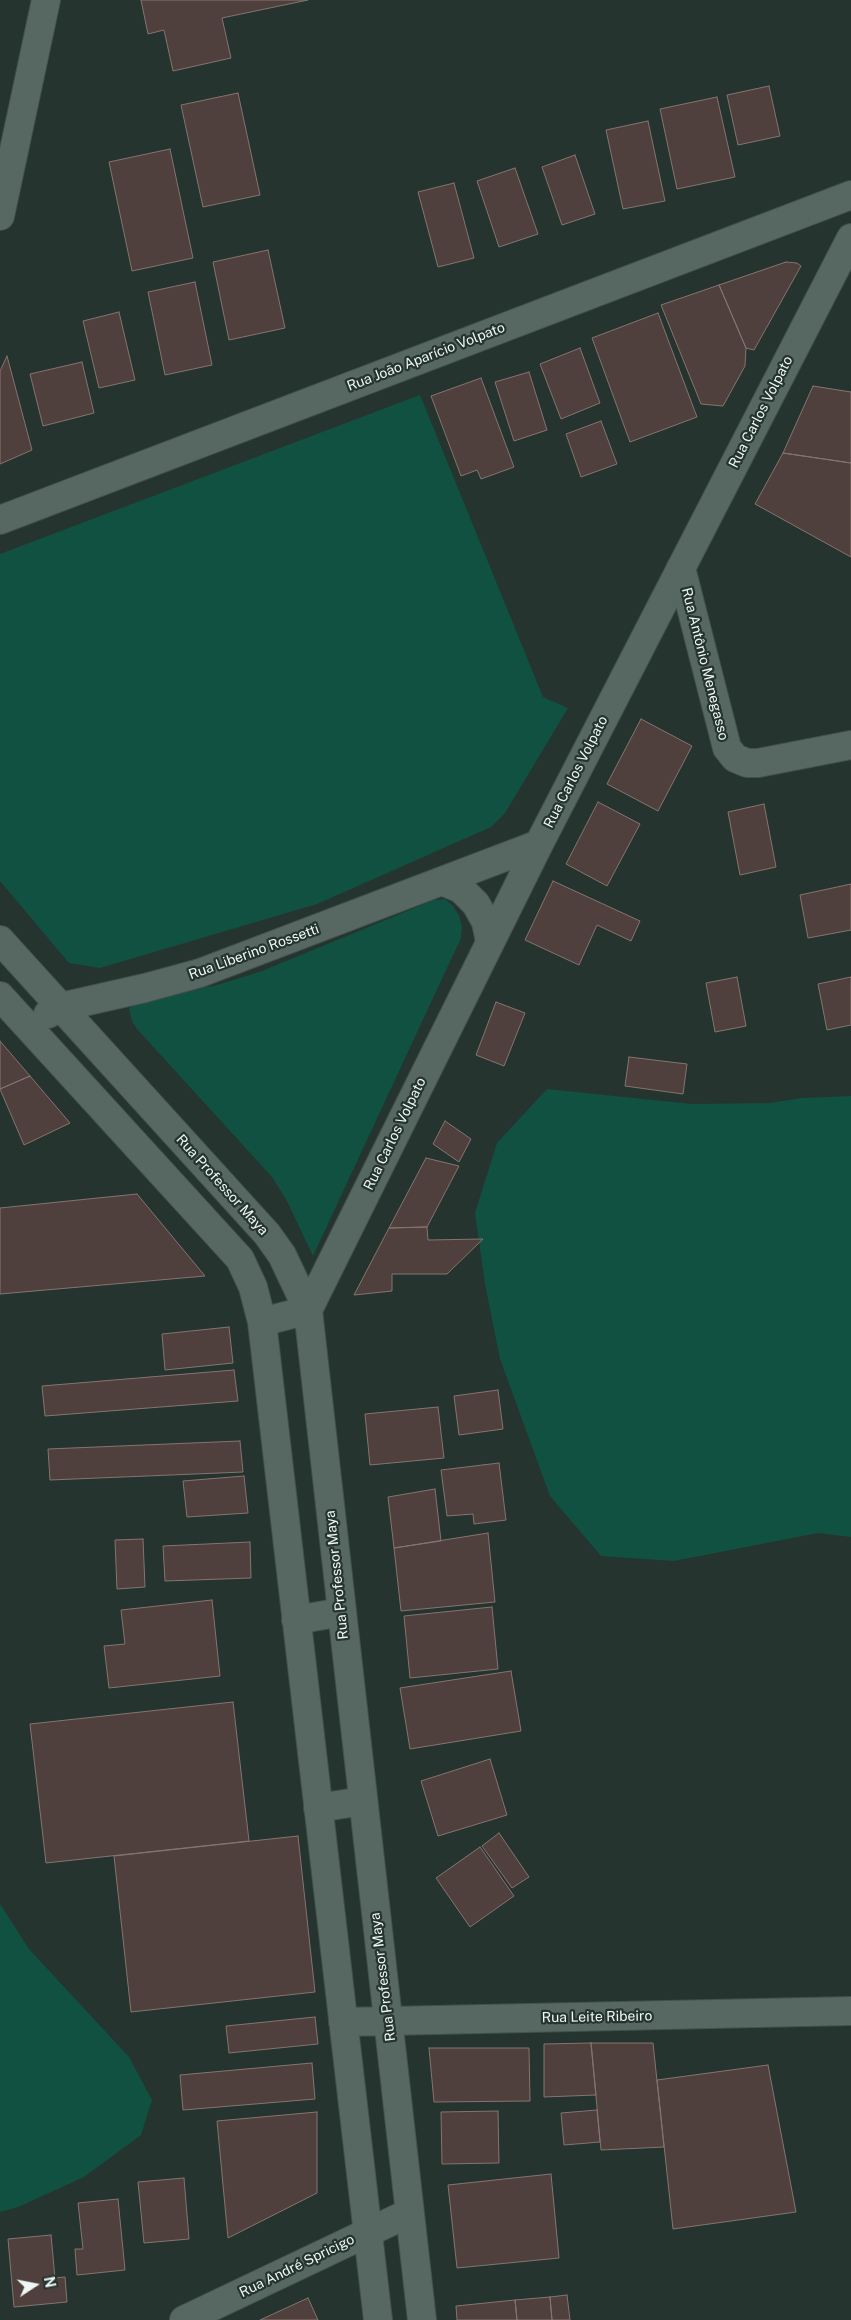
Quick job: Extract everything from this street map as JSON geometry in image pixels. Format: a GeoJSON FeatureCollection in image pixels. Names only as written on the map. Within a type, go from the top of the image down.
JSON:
{"type":"FeatureCollection","features":[{"type":"Feature","properties":{"kind":"street"},"geometry":{"type":"LineString","coordinates":[[0,216],[46,0]]}},
{"type":"Feature","properties":{"kind":"street","name":"Rua João Aparício Volpato"},"geometry":{"type":"LineString","coordinates":[[0,520],[851,194]]}},
{"type":"Feature","properties":{"kind":"street","name":"Rua Carlos Volpato"},"geometry":{"type":"LineString","coordinates":[[308,1310],[490,942],[851,238]]}},
{"type":"Feature","properties":{"kind":"street","name":"Rua Antônio Menegasso"},"geometry":{"type":"LineString","coordinates":[[681,568],[727,748],[735,758],[746,763],[758,763],[851,745]]}},
{"type":"Feature","properties":{"kind":"street","name":"Rua Liberino Rossetti"},"geometry":{"type":"LineString","coordinates":[[26,1025],[61,1007],[145,988],[200,973],[540,844]]}},
{"type":"Feature","properties":{"kind":"street"},"geometry":{"type":"LineString","coordinates":[[442,881],[461,890],[476,904],[486,922],[490,942]]}},
{"type":"Feature","properties":{"kind":"street","name":"Rua Professor Maya"},"geometry":{"type":"LineString","coordinates":[[0,940],[267,1234],[282,1255],[308,1310],[422,2320]]}},
{"type":"Feature","properties":{"kind":"street"},"geometry":{"type":"LineString","coordinates":[[0,996],[240,1259],[253,1287],[262,1322],[378,2320]]}},
{"type":"Feature","properties":{"kind":"street"},"geometry":{"type":"LineString","coordinates":[[262,1322],[308,1310]]}},
{"type":"Feature","properties":{"kind":"street"},"geometry":{"type":"LineString","coordinates":[[296,1620],[342,1612]]}},
{"type":"Feature","properties":{"kind":"street"},"geometry":{"type":"LineString","coordinates":[[318,1808],[363,1801]]}},
{"type":"Feature","properties":{"kind":"street","name":"Rua Leite Ribeiro"},"geometry":{"type":"LineString","coordinates":[[344,2022],[851,2011]]}},
{"type":"Feature","properties":{"kind":"street","name":"Rua André Spricigo"},"geometry":{"type":"LineString","coordinates":[[184,2320],[410,2213]]}},
{"type":"Feature","properties":{"kind":"green space"},"geometry":{"type":"Polygon","coordinates":[[[420,395],[543,697],[568,708],[505,813],[491,827],[317,904],[100,968],[69,963],[0,881],[0,554],[420,395]]]}},
{"type":"Feature","properties":{"kind":"green space"},"geometry":{"type":"Polygon","coordinates":[[[445,899],[453,906],[459,916],[462,927],[461,938],[313,1256],[286,1199],[272,1177],[137,1029],[132,1021],[129,1008],[141,1000],[217,985],[262,971],[434,900],[445,899]]]}},
{"type":"Feature","properties":{"kind":"green space"},"geometry":{"type":"Polygon","coordinates":[[[547,1089],[692,1104],[770,1103],[802,1098],[851,1096],[851,1537],[818,1533],[674,1561],[601,1556],[550,1496],[500,1359],[485,1284],[475,1213],[497,1143],[547,1089]]]}},
{"type":"Feature","properties":{"kind":"green space"},"geometry":{"type":"Polygon","coordinates":[[[0,1904],[29,1949],[129,2057],[152,2100],[141,2135],[84,2177],[18,2207],[0,2212],[0,1904]]]}},
{"type":"Feature","properties":{"kind":"building"},"geometry":{"type":"Polygon","coordinates":[[[141,0],[308,0],[222,18],[231,58],[173,71],[164,30],[148,34],[141,0]]]}},
{"type":"Feature","properties":{"kind":"building"},"geometry":{"type":"Polygon","coordinates":[[[769,86],[780,136],[738,145],[727,95],[769,86]]]}},
{"type":"Feature","properties":{"kind":"building"},"geometry":{"type":"Polygon","coordinates":[[[238,93],[260,195],[203,207],[181,105],[238,93]]]}},
{"type":"Feature","properties":{"kind":"building"},"geometry":{"type":"Polygon","coordinates":[[[717,97],[735,177],[677,189],[660,109],[717,97]]]}},
{"type":"Feature","properties":{"kind":"building"},"geometry":{"type":"Polygon","coordinates":[[[648,121],[665,201],[623,209],[606,130],[648,121]]]}},
{"type":"Feature","properties":{"kind":"building"},"geometry":{"type":"Polygon","coordinates":[[[170,149],[193,258],[132,271],[109,162],[170,149]]]}},
{"type":"Feature","properties":{"kind":"building"},"geometry":{"type":"Polygon","coordinates":[[[575,155],[595,214],[562,225],[542,167],[575,155]]]}},
{"type":"Feature","properties":{"kind":"building"},"geometry":{"type":"Polygon","coordinates":[[[515,168],[538,234],[499,247],[477,181],[515,168]]]}},
{"type":"Feature","properties":{"kind":"building"},"geometry":{"type":"Polygon","coordinates":[[[454,183],[474,258],[438,267],[418,192],[454,183]]]}},
{"type":"Feature","properties":{"kind":"building"},"geometry":{"type":"Polygon","coordinates":[[[268,250],[285,328],[229,340],[213,262],[268,250]]]}},
{"type":"Feature","properties":{"kind":"building"},"geometry":{"type":"Polygon","coordinates":[[[786,262],[797,263],[801,266],[754,350],[746,348],[719,285],[786,262]]]}},
{"type":"Feature","properties":{"kind":"building"},"geometry":{"type":"Polygon","coordinates":[[[195,282],[212,365],[165,375],[148,292],[195,282]]]}},
{"type":"Feature","properties":{"kind":"building"},"geometry":{"type":"Polygon","coordinates":[[[719,285],[746,348],[745,366],[723,406],[701,404],[661,305],[719,285]]]}},
{"type":"Feature","properties":{"kind":"building"},"geometry":{"type":"Polygon","coordinates":[[[119,312],[135,380],[99,388],[83,321],[119,312]]]}},
{"type":"Feature","properties":{"kind":"building"},"geometry":{"type":"Polygon","coordinates":[[[658,313],[697,417],[630,442],[592,338],[658,313]]]}},
{"type":"Feature","properties":{"kind":"building"},"geometry":{"type":"Polygon","coordinates":[[[580,348],[600,403],[561,419],[540,364],[580,348]]]}},
{"type":"Feature","properties":{"kind":"building"},"geometry":{"type":"Polygon","coordinates":[[[7,356],[32,450],[0,464],[0,371],[7,356]]]}},
{"type":"Feature","properties":{"kind":"building"},"geometry":{"type":"Polygon","coordinates":[[[82,362],[94,413],[43,426],[30,374],[82,362]]]}},
{"type":"Feature","properties":{"kind":"building"},"geometry":{"type":"Polygon","coordinates":[[[529,372],[547,430],[514,441],[495,382],[529,372]]]}},
{"type":"Feature","properties":{"kind":"building"},"geometry":{"type":"Polygon","coordinates":[[[481,378],[514,467],[481,479],[477,470],[461,476],[431,396],[481,378]]]}},
{"type":"Feature","properties":{"kind":"building"},"geometry":{"type":"Polygon","coordinates":[[[813,386],[851,392],[851,463],[783,453],[813,386]]]}},
{"type":"Feature","properties":{"kind":"building"},"geometry":{"type":"Polygon","coordinates":[[[601,421],[617,464],[581,477],[566,434],[601,421]]]}},
{"type":"Feature","properties":{"kind":"building"},"geometry":{"type":"Polygon","coordinates":[[[783,453],[851,463],[851,557],[755,504],[783,453]]]}},
{"type":"Feature","properties":{"kind":"building"},"geometry":{"type":"Polygon","coordinates":[[[641,719],[692,746],[658,811],[607,784],[641,719]]]}},
{"type":"Feature","properties":{"kind":"building"},"geometry":{"type":"Polygon","coordinates":[[[598,802],[640,824],[607,886],[566,864],[598,802]]]}},
{"type":"Feature","properties":{"kind":"building"},"geometry":{"type":"Polygon","coordinates":[[[764,804],[776,867],[740,875],[728,812],[764,804]]]}},
{"type":"Feature","properties":{"kind":"building"},"geometry":{"type":"Polygon","coordinates":[[[553,881],[640,921],[631,941],[597,925],[579,965],[525,940],[553,881]]]}},
{"type":"Feature","properties":{"kind":"building"},"geometry":{"type":"Polygon","coordinates":[[[851,884],[851,930],[808,938],[800,895],[851,884]]]}},
{"type":"Feature","properties":{"kind":"building"},"geometry":{"type":"Polygon","coordinates":[[[737,977],[746,1026],[715,1032],[706,983],[737,977]]]}},
{"type":"Feature","properties":{"kind":"building"},"geometry":{"type":"Polygon","coordinates":[[[851,977],[851,1025],[827,1030],[818,984],[851,977]]]}},
{"type":"Feature","properties":{"kind":"building"},"geometry":{"type":"Polygon","coordinates":[[[496,1002],[525,1013],[504,1066],[476,1055],[496,1002]]]}},
{"type":"Feature","properties":{"kind":"building"},"geometry":{"type":"Polygon","coordinates":[[[0,1041],[30,1076],[0,1089],[0,1041]]]}},
{"type":"Feature","properties":{"kind":"building"},"geometry":{"type":"Polygon","coordinates":[[[629,1057],[687,1064],[683,1094],[625,1086],[629,1057]]]}},
{"type":"Feature","properties":{"kind":"building"},"geometry":{"type":"Polygon","coordinates":[[[30,1076],[70,1123],[24,1145],[0,1089],[30,1076]]]}},
{"type":"Feature","properties":{"kind":"building"},"geometry":{"type":"Polygon","coordinates":[[[445,1121],[471,1139],[459,1162],[433,1144],[445,1121]]]}},
{"type":"Feature","properties":{"kind":"building"},"geometry":{"type":"Polygon","coordinates":[[[426,1158],[459,1166],[427,1227],[389,1228],[426,1158]]]}},
{"type":"Feature","properties":{"kind":"building"},"geometry":{"type":"Polygon","coordinates":[[[137,1194],[205,1276],[0,1294],[0,1208],[137,1194]]]}},
{"type":"Feature","properties":{"kind":"building"},"geometry":{"type":"Polygon","coordinates":[[[427,1227],[428,1240],[483,1239],[447,1274],[392,1274],[392,1291],[354,1295],[389,1228],[427,1227]]]}},
{"type":"Feature","properties":{"kind":"building"},"geometry":{"type":"Polygon","coordinates":[[[229,1327],[233,1363],[165,1370],[162,1334],[229,1327]]]}},
{"type":"Feature","properties":{"kind":"building"},"geometry":{"type":"Polygon","coordinates":[[[234,1370],[238,1401],[45,1416],[42,1386],[234,1370]]]}},
{"type":"Feature","properties":{"kind":"building"},"geometry":{"type":"Polygon","coordinates":[[[498,1390],[503,1429],[459,1435],[454,1396],[498,1390]]]}},
{"type":"Feature","properties":{"kind":"building"},"geometry":{"type":"Polygon","coordinates":[[[438,1407],[444,1458],[370,1465],[365,1414],[438,1407]]]}},
{"type":"Feature","properties":{"kind":"building"},"geometry":{"type":"Polygon","coordinates":[[[240,1441],[243,1472],[50,1480],[48,1449],[240,1441]]]}},
{"type":"Feature","properties":{"kind":"building"},"geometry":{"type":"Polygon","coordinates":[[[499,1463],[506,1520],[474,1524],[473,1514],[447,1516],[441,1470],[499,1463]]]}},
{"type":"Feature","properties":{"kind":"building"},"geometry":{"type":"Polygon","coordinates":[[[244,1476],[248,1513],[187,1517],[183,1481],[244,1476]]]}},
{"type":"Feature","properties":{"kind":"building"},"geometry":{"type":"Polygon","coordinates":[[[435,1489],[441,1541],[394,1548],[388,1497],[435,1489]]]}},
{"type":"Feature","properties":{"kind":"building"},"geometry":{"type":"Polygon","coordinates":[[[488,1533],[495,1602],[401,1611],[394,1548],[488,1533]]]}},
{"type":"Feature","properties":{"kind":"building"},"geometry":{"type":"Polygon","coordinates":[[[143,1539],[145,1587],[117,1589],[115,1540],[143,1539]]]}},
{"type":"Feature","properties":{"kind":"building"},"geometry":{"type":"Polygon","coordinates":[[[250,1542],[251,1578],[165,1581],[163,1546],[250,1542]]]}},
{"type":"Feature","properties":{"kind":"building"},"geometry":{"type":"Polygon","coordinates":[[[212,1600],[220,1676],[109,1688],[104,1646],[125,1644],[121,1610],[212,1600]]]}},
{"type":"Feature","properties":{"kind":"building"},"geometry":{"type":"Polygon","coordinates":[[[492,1607],[498,1669],[410,1678],[404,1616],[492,1607]]]}},
{"type":"Feature","properties":{"kind":"building"},"geometry":{"type":"Polygon","coordinates":[[[511,1671],[521,1731],[410,1749],[400,1688],[511,1671]]]}},
{"type":"Feature","properties":{"kind":"building"},"geometry":{"type":"Polygon","coordinates":[[[233,1702],[249,1841],[46,1863],[30,1724],[233,1702]]]}},
{"type":"Feature","properties":{"kind":"building"},"geometry":{"type":"Polygon","coordinates":[[[490,1759],[507,1815],[438,1836],[421,1781],[490,1759]]]}},
{"type":"Feature","properties":{"kind":"building"},"geometry":{"type":"Polygon","coordinates":[[[499,1833],[529,1877],[512,1888],[482,1846],[499,1833]]]}},
{"type":"Feature","properties":{"kind":"building"},"geometry":{"type":"Polygon","coordinates":[[[298,1836],[315,1992],[131,2012],[114,1856],[298,1836]]]}},
{"type":"Feature","properties":{"kind":"building"},"geometry":{"type":"Polygon","coordinates":[[[480,1847],[514,1896],[470,1927],[436,1878],[480,1847]]]}},
{"type":"Feature","properties":{"kind":"building"},"geometry":{"type":"Polygon","coordinates":[[[315,2017],[318,2044],[229,2053],[226,2026],[315,2017]]]}},
{"type":"Feature","properties":{"kind":"building"},"geometry":{"type":"Polygon","coordinates":[[[591,2043],[596,2095],[544,2097],[544,2044],[591,2043]]]}},
{"type":"Feature","properties":{"kind":"building"},"geometry":{"type":"Polygon","coordinates":[[[591,2043],[653,2043],[664,2147],[601,2150],[591,2043]]]}},
{"type":"Feature","properties":{"kind":"building"},"geometry":{"type":"Polygon","coordinates":[[[429,2048],[529,2048],[530,2101],[434,2102],[429,2048]]]}},
{"type":"Feature","properties":{"kind":"building"},"geometry":{"type":"Polygon","coordinates":[[[312,2063],[315,2099],[183,2110],[180,2075],[312,2063]]]}},
{"type":"Feature","properties":{"kind":"building"},"geometry":{"type":"Polygon","coordinates":[[[768,2065],[796,2212],[673,2229],[657,2080],[768,2065]]]}},
{"type":"Feature","properties":{"kind":"building"},"geometry":{"type":"Polygon","coordinates":[[[597,2110],[600,2142],[564,2145],[561,2113],[597,2110]]]}},
{"type":"Feature","properties":{"kind":"building"},"geometry":{"type":"Polygon","coordinates":[[[498,2111],[499,2163],[442,2164],[441,2112],[498,2111]]]}},
{"type":"Feature","properties":{"kind":"building"},"geometry":{"type":"Polygon","coordinates":[[[317,2112],[317,2193],[228,2238],[217,2121],[317,2112]]]}},
{"type":"Feature","properties":{"kind":"building"},"geometry":{"type":"Polygon","coordinates":[[[551,2174],[559,2258],[457,2268],[448,2185],[551,2174]]]}},
{"type":"Feature","properties":{"kind":"building"},"geometry":{"type":"Polygon","coordinates":[[[184,2178],[189,2239],[144,2243],[138,2182],[184,2178]]]}},
{"type":"Feature","properties":{"kind":"building"},"geometry":{"type":"Polygon","coordinates":[[[118,2199],[125,2270],[77,2275],[75,2249],[83,2249],[78,2203],[118,2199]]]}},
{"type":"Feature","properties":{"kind":"building"},"geometry":{"type":"Polygon","coordinates":[[[51,2235],[55,2278],[65,2277],[67,2302],[14,2307],[8,2239],[51,2235]]]}},
{"type":"Feature","properties":{"kind":"building"},"geometry":{"type":"Polygon","coordinates":[[[567,2295],[570,2320],[552,2320],[550,2297],[567,2295]]]}},
{"type":"Feature","properties":{"kind":"building"},"geometry":{"type":"Polygon","coordinates":[[[550,2297],[552,2320],[517,2320],[515,2300],[550,2297]]]}},
{"type":"Feature","properties":{"kind":"building"},"geometry":{"type":"Polygon","coordinates":[[[308,2298],[318,2320],[260,2320],[308,2298]]]}},
{"type":"Feature","properties":{"kind":"building"},"geometry":{"type":"Polygon","coordinates":[[[515,2300],[517,2320],[457,2320],[456,2306],[515,2300]]]}}]}
